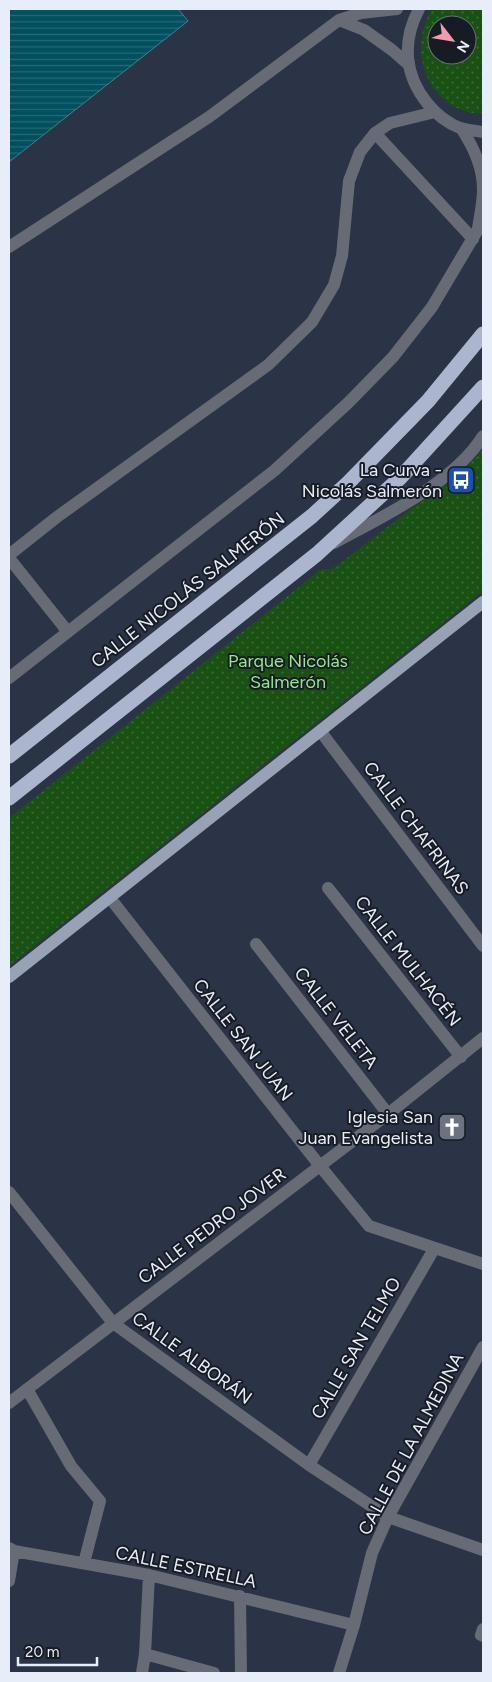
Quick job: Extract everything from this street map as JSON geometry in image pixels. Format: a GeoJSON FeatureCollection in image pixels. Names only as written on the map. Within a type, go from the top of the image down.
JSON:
{"type":"FeatureCollection","features":[{"type":"Feature","properties":{"kind":"highway","name":"CALLE NICOLÁS SALMERÓN"},"geometry":{"type":"LineString","coordinates":[[9,756],[312,516],[348,483],[428,401],[483,334]]}},
{"type":"Feature","properties":{"kind":"highway"},"geometry":{"type":"LineString","coordinates":[[9,798],[323,549],[400,478],[483,387]]}},
{"type":"Feature","properties":{"kind":"main road"},"geometry":{"type":"LineString","coordinates":[[9,977],[483,602]]}},
{"type":"Feature","properties":{"kind":"street"},"geometry":{"type":"LineString","coordinates":[[9,247],[209,117],[339,20],[361,13],[397,9]]}},
{"type":"Feature","properties":{"kind":"street"},"geometry":{"type":"LineString","coordinates":[[419,9],[411,23],[407,44],[408,64],[417,91],[435,112],[447,122],[461,128],[483,132]]}},
{"type":"Feature","properties":{"kind":"street"},"geometry":{"type":"LineString","coordinates":[[339,20],[364,30],[408,64]]}},
{"type":"Feature","properties":{"kind":"street"},"geometry":{"type":"LineString","coordinates":[[68,632],[9,556],[57,517],[268,365],[312,322],[334,285],[342,256],[349,181],[360,152],[375,133],[390,123],[435,112]]}},
{"type":"Feature","properties":{"kind":"street"},"geometry":{"type":"LineString","coordinates":[[9,678],[275,470],[348,403],[393,357],[432,307],[478,230],[483,189],[479,164],[472,146],[461,128]]}},
{"type":"Feature","properties":{"kind":"street"},"geometry":{"type":"LineString","coordinates":[[375,133],[478,230]]}},
{"type":"Feature","properties":{"kind":"street"},"geometry":{"type":"LineString","coordinates":[[323,549],[377,520],[433,484],[464,460],[475,449],[483,436]]}},
{"type":"Feature","properties":{"kind":"street","name":"CALLE CHAFRINAS"},"geometry":{"type":"LineString","coordinates":[[321,732],[483,946]]}},
{"type":"Feature","properties":{"kind":"street","name":"CALLE MULHACÉN"},"geometry":{"type":"LineString","coordinates":[[328,888],[461,1057]]}},
{"type":"Feature","properties":{"kind":"street","name":"CALLE SAN JUAN"},"geometry":{"type":"LineString","coordinates":[[110,898],[369,1226],[483,1264]]}},
{"type":"Feature","properties":{"kind":"street","name":"CALLE VELETA"},"geometry":{"type":"LineString","coordinates":[[256,944],[388,1114]]}},
{"type":"Feature","properties":{"kind":"street","name":"CALLE PEDRO JOVER"},"geometry":{"type":"LineString","coordinates":[[9,1403],[388,1114],[483,1038]]}},
{"type":"Feature","properties":{"kind":"street","name":"CALLE ALBORÁN"},"geometry":{"type":"LineString","coordinates":[[9,1192],[113,1323],[309,1465],[388,1517],[483,1550]]}},
{"type":"Feature","properties":{"kind":"street","name":"CALLE SAN TELMO"},"geometry":{"type":"LineString","coordinates":[[309,1465],[434,1248]]}},
{"type":"Feature","properties":{"kind":"street","name":"CALLE DE LA ALMEDINA"},"geometry":{"type":"LineString","coordinates":[[339,1673],[354,1625],[372,1553],[388,1517],[483,1347]]}},
{"type":"Feature","properties":{"kind":"street"},"geometry":{"type":"LineString","coordinates":[[28,1389],[71,1466],[100,1501],[84,1563]]}},
{"type":"Feature","properties":{"kind":"street"},"geometry":{"type":"LineString","coordinates":[[9,1581],[12,1550]]}},
{"type":"Feature","properties":{"kind":"street","name":"CALLE ESTRELLA"},"geometry":{"type":"LineString","coordinates":[[12,1550],[149,1575],[354,1625]]}},
{"type":"Feature","properties":{"kind":"street"},"geometry":{"type":"LineString","coordinates":[[142,1673],[145,1654],[149,1575]]}},
{"type":"Feature","properties":{"kind":"street"},"geometry":{"type":"LineString","coordinates":[[240,1596],[242,1673]]}},
{"type":"Feature","properties":{"kind":"street"},"geometry":{"type":"LineString","coordinates":[[483,1629],[481,1635],[483,1636]]}},
{"type":"Feature","properties":{"kind":"street"},"geometry":{"type":"LineString","coordinates":[[145,1654],[214,1673]]}},
{"type":"Feature","properties":{"kind":"green space"},"geometry":{"type":"Polygon","coordinates":[[[432,9],[483,9],[483,114],[470,113],[440,96],[424,70],[421,55],[422,39],[427,20],[427,65],[477,65],[477,15],[429,15],[432,9]]]}},
{"type":"Feature","properties":{"kind":"green space","name":"Parque Nicolás Salmerón"},"geometry":{"type":"Polygon","coordinates":[[[483,447],[483,591],[9,966],[9,818],[320,570],[331,569],[338,565],[467,466],[483,447]]]}},
{"type":"Feature","properties":{"kind":"water"},"geometry":{"type":"Polygon","coordinates":[[[9,9],[178,9],[188,21],[9,162],[9,9]]]}},
{"type":"Feature","properties":{"kind":"place","name":"La Curva - Nicolás Salmerón"},"geometry":{"type":"Point","coordinates":[461,480]}},
{"type":"Feature","properties":{"kind":"place","name":"Iglesia San Juan Evangelista"},"geometry":{"type":"Point","coordinates":[452,1127]}}]}
